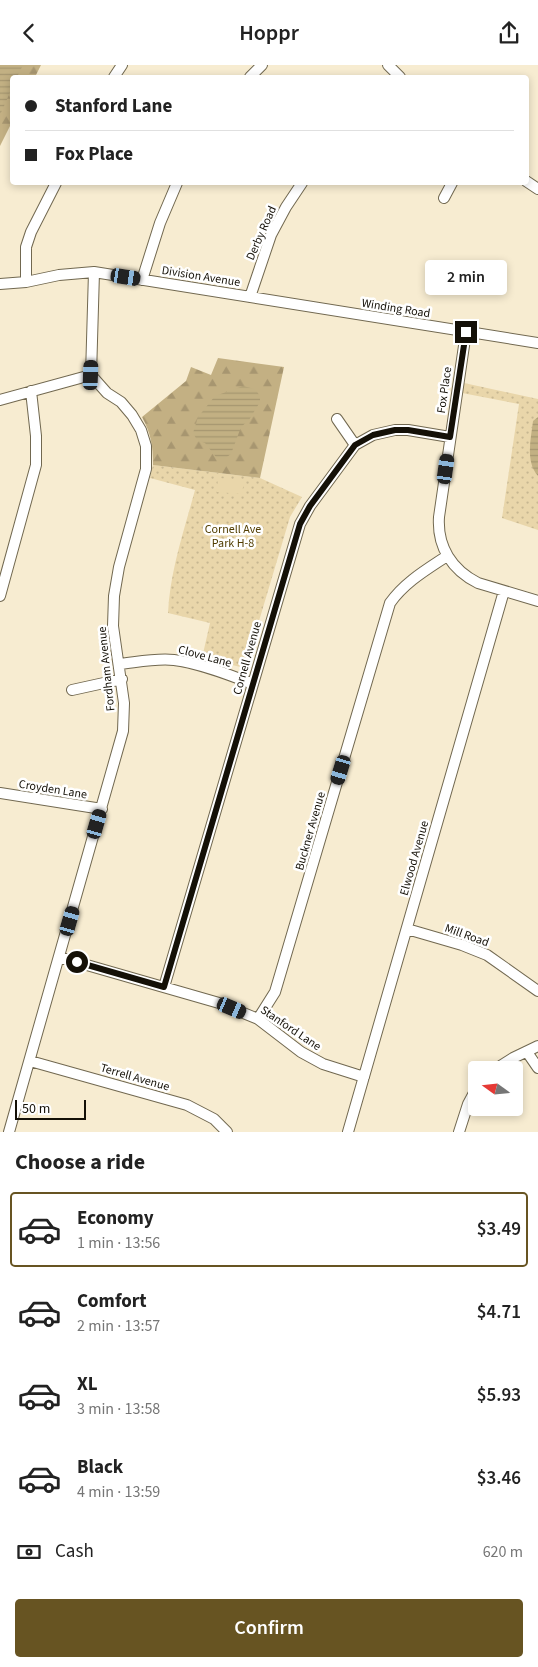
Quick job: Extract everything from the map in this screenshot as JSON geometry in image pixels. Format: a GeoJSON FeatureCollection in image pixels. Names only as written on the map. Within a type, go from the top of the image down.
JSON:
{"type":"FeatureCollection","features":[{"type":"Feature","properties":{"kind":"street"},"geometry":{"type":"LineString","coordinates":[[252,75],[262,65]]}},
{"type":"Feature","properties":{"kind":"street"},"geometry":{"type":"LineString","coordinates":[[388,65],[398,75]]}},
{"type":"Feature","properties":{"kind":"street"},"geometry":{"type":"LineString","coordinates":[[26,282],[26,247],[30,232],[55,185]]}},
{"type":"Feature","properties":{"kind":"street"},"geometry":{"type":"LineString","coordinates":[[142,280],[160,223],[176,185]]}},
{"type":"Feature","properties":{"kind":"street","name":"Derby Road"},"geometry":{"type":"LineString","coordinates":[[250,297],[271,235],[301,185]]}},
{"type":"Feature","properties":{"kind":"street"},"geometry":{"type":"LineString","coordinates":[[444,198],[451,185]]}},
{"type":"Feature","properties":{"kind":"street"},"geometry":{"type":"LineString","coordinates":[[0,400],[91,375],[94,272]]}},
{"type":"Feature","properties":{"kind":"street","name":"Division Avenue"},"geometry":{"type":"LineString","coordinates":[[0,284],[26,282],[58,275],[94,272],[250,297]]}},
{"type":"Feature","properties":{"kind":"street","name":"Winding Road"},"geometry":{"type":"LineString","coordinates":[[250,297],[538,343]]}},
{"type":"Feature","properties":{"kind":"street","name":"Fox Place"},"geometry":{"type":"LineString","coordinates":[[466,332],[438,529],[442,546],[460,572],[469,579],[538,601]]}},
{"type":"Feature","properties":{"kind":"street","name":"Fordham Avenue"},"geometry":{"type":"LineString","coordinates":[[9,1132],[102,809],[122,731],[124,703],[120,664],[113,626],[114,596],[119,567],[146,469],[146,446],[141,430],[132,415],[120,402],[107,393],[91,375]]}},
{"type":"Feature","properties":{"kind":"street"},"geometry":{"type":"LineString","coordinates":[[0,596],[36,465],[36,436],[31,391]]}},
{"type":"Feature","properties":{"kind":"street"},"geometry":{"type":"LineString","coordinates":[[337,419],[355,445]]}},
{"type":"Feature","properties":{"kind":"street","name":"Cornell Avenue"},"geometry":{"type":"LineString","coordinates":[[164,987],[300,524],[310,506],[355,445],[373,435],[395,430],[408,430],[450,437]]}},
{"type":"Feature","properties":{"kind":"street","name":"Buckner Avenue"},"geometry":{"type":"LineString","coordinates":[[258,1019],[275,992],[390,603],[397,593],[412,579],[447,555]]}},
{"type":"Feature","properties":{"kind":"street","name":"Elwood Avenue"},"geometry":{"type":"LineString","coordinates":[[348,1132],[504,591]]}},
{"type":"Feature","properties":{"kind":"street","name":"Clove Lane"},"geometry":{"type":"LineString","coordinates":[[120,664],[162,659],[176,660],[228,674],[253,684]]}},
{"type":"Feature","properties":{"kind":"street"},"geometry":{"type":"LineString","coordinates":[[72,690],[122,679]]}},
{"type":"Feature","properties":{"kind":"street","name":"Croyden Lane"},"geometry":{"type":"LineString","coordinates":[[0,793],[102,809]]}},
{"type":"Feature","properties":{"kind":"street","name":"Mill Road"},"geometry":{"type":"LineString","coordinates":[[407,929],[462,945],[486,955],[538,991]]}},
{"type":"Feature","properties":{"kind":"street","name":"Stanford Lane"},"geometry":{"type":"LineString","coordinates":[[59,957],[219,1003],[258,1019],[301,1052],[323,1064],[364,1077]]}},
{"type":"Feature","properties":{"kind":"street"},"geometry":{"type":"LineString","coordinates":[[508,1061],[538,1046]]}},
{"type":"Feature","properties":{"kind":"street"},"geometry":{"type":"LineString","coordinates":[[527,1052],[538,1068]]}},
{"type":"Feature","properties":{"kind":"street","name":"Terrell Avenue"},"geometry":{"type":"LineString","coordinates":[[30,1061],[187,1105],[214,1119],[228,1132]]}},
{"type":"Feature","properties":{"kind":"street"},"geometry":{"type":"LineString","coordinates":[[459,1132],[468,1104]]}},
{"type":"Feature","properties":{"kind":"green space"},"geometry":{"type":"Polygon","coordinates":[[[0,65],[41,65],[36,75],[10,75],[10,126],[0,146],[0,65]]]}},
{"type":"Feature","properties":{"kind":"green space"},"geometry":{"type":"Polygon","coordinates":[[[218,358],[284,367],[260,478],[153,465],[151,440],[142,417],[186,381],[191,367],[211,375],[218,358]]]}},
{"type":"Feature","properties":{"kind":"green space"},"geometry":{"type":"Polygon","coordinates":[[[464,383],[538,399],[538,530],[502,518],[519,404],[462,393],[464,383]]]}},
{"type":"Feature","properties":{"kind":"green space","name":"Cornell Ave Park H-8"},"geometry":{"type":"Polygon","coordinates":[[[153,465],[260,478],[302,497],[290,517],[245,668],[202,658],[210,623],[168,613],[175,566],[195,490],[150,478],[153,465]]]}},
{"type":"Feature","properties":{"kind":"green space"},"geometry":{"type":"Polygon","coordinates":[[[218,478],[244,480],[242,494],[217,492],[218,478]]]}},
{"type":"Feature","properties":{"kind":"shaded area"},"geometry":{"type":"Polygon","coordinates":[[[0,65],[23,65],[18,75],[10,75],[10,92],[0,115],[0,65]]]}},
{"type":"Feature","properties":{"kind":"shaded area"},"geometry":{"type":"Polygon","coordinates":[[[243,386],[255,389],[260,396],[260,402],[249,420],[241,427],[231,454],[221,459],[216,457],[205,443],[197,440],[193,433],[198,417],[215,396],[243,386]]]}},
{"type":"Feature","properties":{"kind":"shaded area"},"geometry":{"type":"Polygon","coordinates":[[[538,417],[538,476],[531,464],[530,442],[533,421],[538,417]]]}},
{"type":"Feature","properties":{"kind":"route"},"geometry":{"type":"LineString","coordinates":[[77,962],[164,987],[300,524],[335,469],[355,445],[373,435],[395,430],[408,430],[450,437],[466,332]]}}]}
